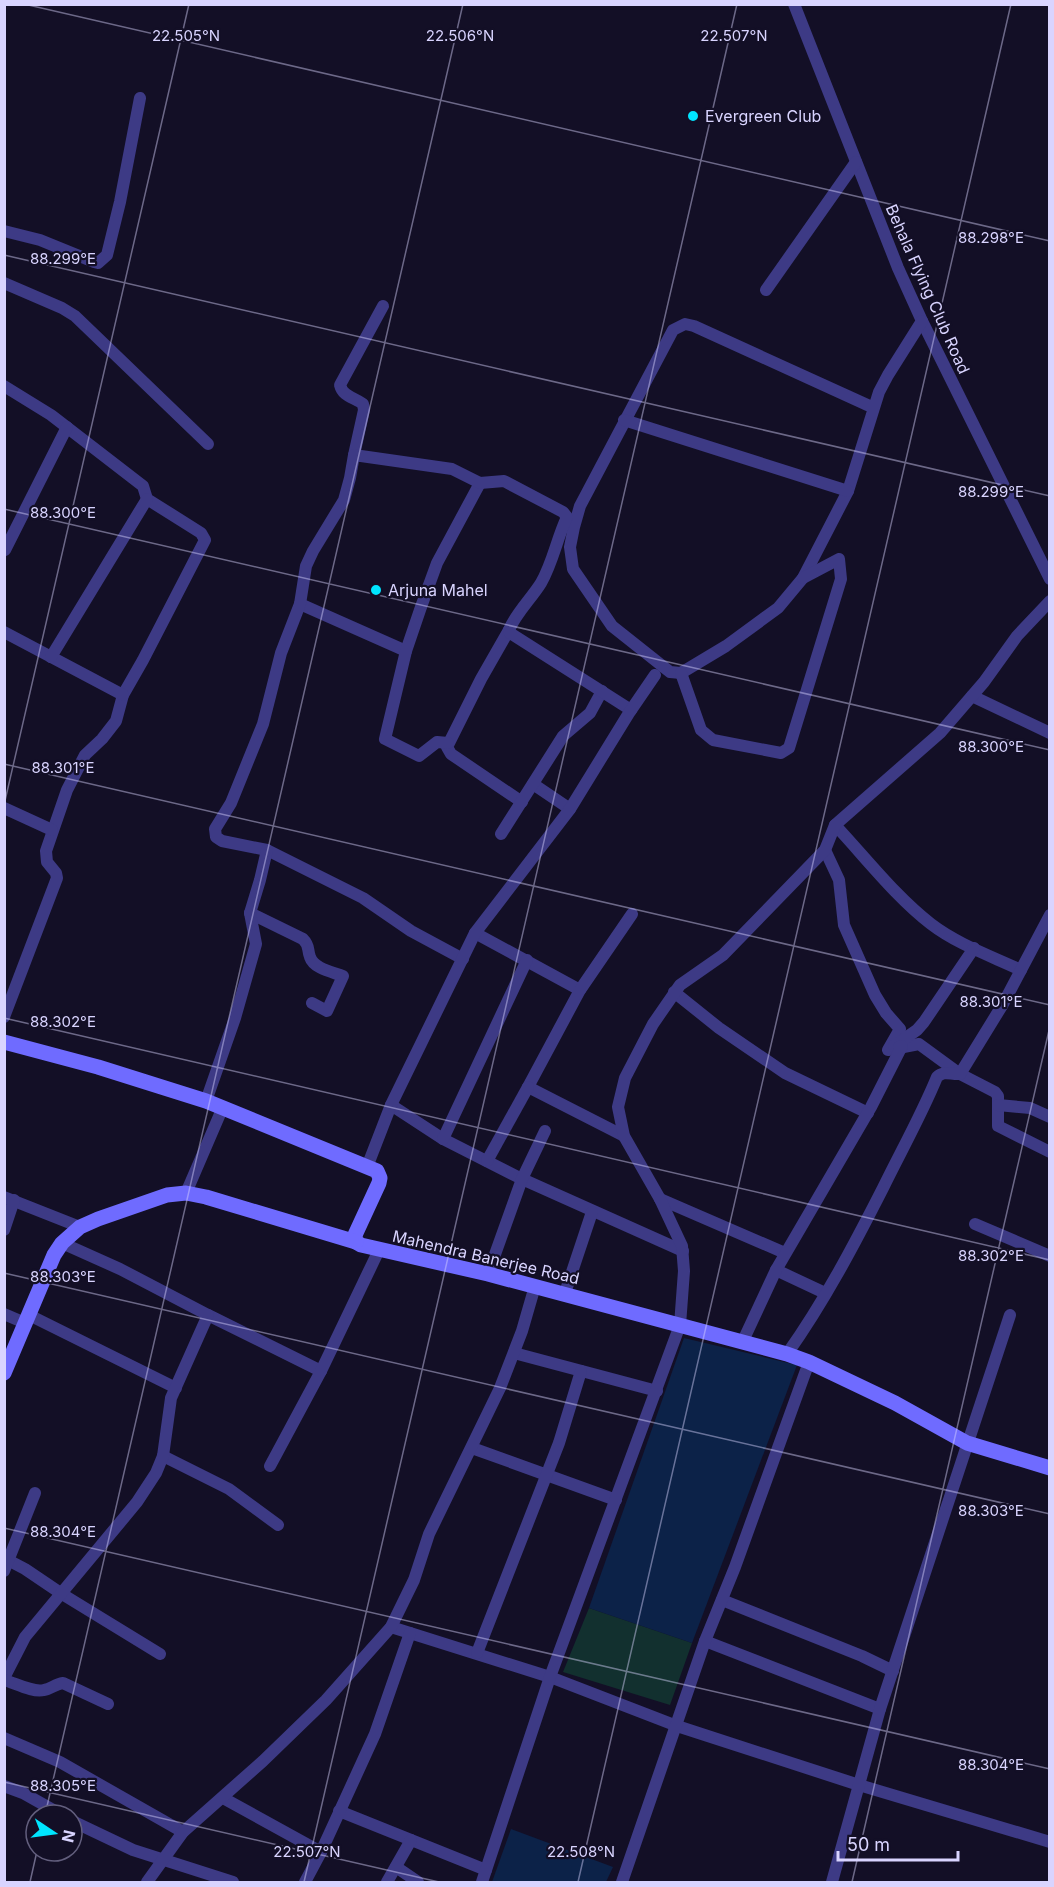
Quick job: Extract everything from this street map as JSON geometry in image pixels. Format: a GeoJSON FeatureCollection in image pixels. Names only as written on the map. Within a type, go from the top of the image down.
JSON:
{"type":"FeatureCollection","features":[{"type":"Feature","properties":{"kind":"street","name":"Behala Flying Club Road"},"geometry":{"type":"LineString","coordinates":[[794,4],[898,268],[1050,579]]}},
{"type":"Feature","properties":{"kind":"street"},"geometry":{"type":"LineString","coordinates":[[4,231],[40,240],[94,262],[104,260],[120,202],[140,98]]}},
{"type":"Feature","properties":{"kind":"street"},"geometry":{"type":"LineString","coordinates":[[766,290],[855,162]]}},
{"type":"Feature","properties":{"kind":"street"},"geometry":{"type":"LineString","coordinates":[[4,283],[75,316],[208,444]]}},
{"type":"Feature","properties":{"kind":"street"},"geometry":{"type":"LineString","coordinates":[[383,306],[340,385],[346,396],[363,404],[364,410],[344,500],[312,550],[306,566],[300,604],[281,653],[263,724],[231,803],[215,829],[216,837],[222,841],[267,850],[363,898],[411,930],[463,959]]}},
{"type":"Feature","properties":{"kind":"street"},"geometry":{"type":"LineString","coordinates":[[874,408],[694,326],[684,324],[673,330],[580,506],[570,547],[573,569],[612,626],[670,672],[681,672],[726,646],[778,608],[803,578],[848,491],[874,408],[888,375],[922,321]]}},
{"type":"Feature","properties":{"kind":"street"},"geometry":{"type":"LineString","coordinates":[[4,386],[67,427],[143,486],[147,499],[201,533],[205,540],[123,695],[116,721],[85,755],[67,790],[52,830],[45,858],[57,878],[4,1017]]}},
{"type":"Feature","properties":{"kind":"street"},"geometry":{"type":"LineString","coordinates":[[624,420],[848,491]]}},
{"type":"Feature","properties":{"kind":"street"},"geometry":{"type":"LineString","coordinates":[[5,550],[67,427]]}},
{"type":"Feature","properties":{"kind":"street"},"geometry":{"type":"LineString","coordinates":[[354,455],[452,469],[480,483],[504,482],[553,506],[567,517],[541,583],[509,630],[447,747],[452,754],[522,802]]}},
{"type":"Feature","properties":{"kind":"street"},"geometry":{"type":"LineString","coordinates":[[448,743],[437,742],[419,756],[386,739],[406,651],[437,563],[480,483]]}},
{"type":"Feature","properties":{"kind":"street"},"geometry":{"type":"LineString","coordinates":[[51,657],[147,499]]}},
{"type":"Feature","properties":{"kind":"street"},"geometry":{"type":"LineString","coordinates":[[681,672],[700,730],[713,740],[781,753],[789,748],[841,579],[839,559],[803,578]]}},
{"type":"Feature","properties":{"kind":"street"},"geometry":{"type":"LineString","coordinates":[[482,1882],[550,1677],[680,1325],[684,1271],[679,1236],[624,1136],[618,1107],[621,1089],[653,1024],[680,985],[723,955],[825,850],[835,825],[940,733],[972,696],[1017,636],[1050,602]]}},
{"type":"Feature","properties":{"kind":"street"},"geometry":{"type":"LineString","coordinates":[[300,604],[406,651]]}},
{"type":"Feature","properties":{"kind":"street"},"geometry":{"type":"LineString","coordinates":[[509,630],[510,633],[631,710]]}},
{"type":"Feature","properties":{"kind":"street"},"geometry":{"type":"LineString","coordinates":[[4,632],[123,695]]}},
{"type":"Feature","properties":{"kind":"street"},"geometry":{"type":"LineString","coordinates":[[367,1167],[391,1104],[475,933],[570,809],[655,675]]}},
{"type":"Feature","properties":{"kind":"street"},"geometry":{"type":"LineString","coordinates":[[501,834],[563,736],[590,713],[602,691]]}},
{"type":"Feature","properties":{"kind":"street"},"geometry":{"type":"LineString","coordinates":[[972,696],[1050,733]]}},
{"type":"Feature","properties":{"kind":"street"},"geometry":{"type":"LineString","coordinates":[[533,784],[570,809]]}},
{"type":"Feature","properties":{"kind":"street"},"geometry":{"type":"LineString","coordinates":[[4,808],[52,830]]}},
{"type":"Feature","properties":{"kind":"street"},"geometry":{"type":"LineString","coordinates":[[835,825],[894,890],[930,924],[953,938],[1021,970]]}},
{"type":"Feature","properties":{"kind":"street"},"geometry":{"type":"LineString","coordinates":[[206,1101],[235,1018],[256,944],[250,913],[267,850]]}},
{"type":"Feature","properties":{"kind":"street"},"geometry":{"type":"LineString","coordinates":[[825,850],[839,880],[844,925],[875,994],[886,1013],[900,1029],[888,1050]]}},
{"type":"Feature","properties":{"kind":"street"},"geometry":{"type":"LineString","coordinates":[[250,913],[303,939],[309,945],[310,957],[316,966],[343,976],[327,1011],[312,1004]]}},
{"type":"Feature","properties":{"kind":"street"},"geometry":{"type":"LineString","coordinates":[[487,1161],[580,990],[632,914]]}},
{"type":"Feature","properties":{"kind":"street"},"geometry":{"type":"LineString","coordinates":[[960,1074],[1004,1004],[1050,915]]}},
{"type":"Feature","properties":{"kind":"street"},"geometry":{"type":"LineString","coordinates":[[475,933],[580,990]]}},
{"type":"Feature","properties":{"kind":"street"},"geometry":{"type":"LineString","coordinates":[[1037,939],[1050,946]]}},
{"type":"Feature","properties":{"kind":"street"},"geometry":{"type":"LineString","coordinates":[[888,1050],[917,1030],[924,1022],[974,948]]}},
{"type":"Feature","properties":{"kind":"street"},"geometry":{"type":"LineString","coordinates":[[443,1139],[527,960]]}},
{"type":"Feature","properties":{"kind":"street"},"geometry":{"type":"LineString","coordinates":[[674,992],[719,1028],[785,1073],[868,1113]]}},
{"type":"Feature","properties":{"kind":"street"},"geometry":{"type":"LineString","coordinates":[[4,1042],[98,1067],[206,1101],[377,1171],[380,1178],[355,1235],[356,1242]]}},
{"type":"Feature","properties":{"kind":"street"},"geometry":{"type":"LineString","coordinates":[[888,1050],[919,1044],[960,1074],[995,1092],[998,1096],[997,1124],[1000,1128],[1050,1152]]}},
{"type":"Feature","properties":{"kind":"street"},"geometry":{"type":"LineString","coordinates":[[742,1343],[785,1253],[868,1113],[902,1046],[888,1050]]}},
{"type":"Feature","properties":{"kind":"street"},"geometry":{"type":"LineString","coordinates":[[787,1354],[853,1248],[918,1122],[937,1077],[946,1073],[960,1074]]}},
{"type":"Feature","properties":{"kind":"street"},"geometry":{"type":"LineString","coordinates":[[528,1087],[624,1136]]}},
{"type":"Feature","properties":{"kind":"street"},"geometry":{"type":"LineString","coordinates":[[391,1104],[443,1139],[522,1179],[682,1251]]}},
{"type":"Feature","properties":{"kind":"street"},"geometry":{"type":"LineString","coordinates":[[998,1105],[1030,1108],[1050,1117]]}},
{"type":"Feature","properties":{"kind":"street"},"geometry":{"type":"LineString","coordinates":[[4,1373],[54,1255],[62,1243],[80,1227],[167,1194],[186,1193],[223,1107]]}},
{"type":"Feature","properties":{"kind":"street"},"geometry":{"type":"LineString","coordinates":[[488,1274],[522,1179],[545,1131]]}},
{"type":"Feature","properties":{"kind":"street","name":"Mahendra Banerjee Road"},"geometry":{"type":"LineString","coordinates":[[186,1193],[206,1197],[379,1250],[565,1293],[787,1354],[895,1403],[967,1443],[1050,1468]]}},
{"type":"Feature","properties":{"kind":"street"},"geometry":{"type":"LineString","coordinates":[[4,1230],[9,1198],[80,1227]]}},
{"type":"Feature","properties":{"kind":"street"},"geometry":{"type":"LineString","coordinates":[[660,1199],[785,1253]]}},
{"type":"Feature","properties":{"kind":"street"},"geometry":{"type":"LineString","coordinates":[[565,1293],[592,1212]]}},
{"type":"Feature","properties":{"kind":"street"},"geometry":{"type":"LineString","coordinates":[[975,1224],[1050,1256]]}},
{"type":"Feature","properties":{"kind":"street"},"geometry":{"type":"LineString","coordinates":[[62,1243],[120,1269],[321,1371]]}},
{"type":"Feature","properties":{"kind":"street"},"geometry":{"type":"LineString","coordinates":[[270,1466],[321,1371],[379,1250]]}},
{"type":"Feature","properties":{"kind":"street"},"geometry":{"type":"LineString","coordinates":[[776,1270],[825,1293]]}},
{"type":"Feature","properties":{"kind":"street"},"geometry":{"type":"LineString","coordinates":[[147,1882],[183,1832],[223,1798],[326,1700],[391,1627],[414,1581],[429,1534],[500,1388],[514,1353],[535,1286]]}},
{"type":"Feature","properties":{"kind":"street"},"geometry":{"type":"LineString","coordinates":[[4,1314],[27,1319],[176,1388]]}},
{"type":"Feature","properties":{"kind":"street"},"geometry":{"type":"LineString","coordinates":[[108,1704],[63,1683],[45,1690],[36,1690],[4,1679],[25,1638],[137,1502],[156,1473],[164,1456],[169,1405],[208,1315]]}},
{"type":"Feature","properties":{"kind":"street"},"geometry":{"type":"LineString","coordinates":[[832,1882],[880,1709],[1010,1315]]}},
{"type":"Feature","properties":{"kind":"street"},"geometry":{"type":"LineString","coordinates":[[514,1353],[657,1391]]}},
{"type":"Feature","properties":{"kind":"street"},"geometry":{"type":"LineString","coordinates":[[622,1882],[705,1641],[735,1567],[808,1362]]}},
{"type":"Feature","properties":{"kind":"street"},"geometry":{"type":"LineString","coordinates":[[477,1653],[559,1443],[581,1371]]}},
{"type":"Feature","properties":{"kind":"street"},"geometry":{"type":"LineString","coordinates":[[472,1448],[616,1500]]}},
{"type":"Feature","properties":{"kind":"street"},"geometry":{"type":"LineString","coordinates":[[164,1456],[229,1489],[279,1525]]}},
{"type":"Feature","properties":{"kind":"street"},"geometry":{"type":"LineString","coordinates":[[35,1493],[6,1563],[62,1593],[160,1654]]}},
{"type":"Feature","properties":{"kind":"street"},"geometry":{"type":"LineString","coordinates":[[722,1600],[862,1656],[893,1671]]}},
{"type":"Feature","properties":{"kind":"street"},"geometry":{"type":"LineString","coordinates":[[391,1627],[550,1677],[677,1726],[859,1785],[1050,1842]]}},
{"type":"Feature","properties":{"kind":"street"},"geometry":{"type":"LineString","coordinates":[[305,1882],[375,1734],[410,1633]]}},
{"type":"Feature","properties":{"kind":"street"},"geometry":{"type":"LineString","coordinates":[[705,1641],[880,1709]]}},
{"type":"Feature","properties":{"kind":"street"},"geometry":{"type":"LineString","coordinates":[[4,1738],[60,1762],[183,1832]]}},
{"type":"Feature","properties":{"kind":"street"},"geometry":{"type":"LineString","coordinates":[[4,1785],[39,1803]]}},
{"type":"Feature","properties":{"kind":"street"},"geometry":{"type":"LineString","coordinates":[[223,1798],[321,1852]]}},
{"type":"Feature","properties":{"kind":"street"},"geometry":{"type":"LineString","coordinates":[[339,1811],[486,1870]]}},
{"type":"Feature","properties":{"kind":"street"},"geometry":{"type":"LineString","coordinates":[[84,1827],[133,1850],[233,1882]]}},
{"type":"Feature","properties":{"kind":"street"},"geometry":{"type":"LineString","coordinates":[[387,1882],[411,1840]]}},
{"type":"Feature","properties":{"kind":"street"},"geometry":{"type":"LineString","coordinates":[[396,1868],[418,1882]]}},
{"type":"Feature","properties":{"kind":"green space"},"geometry":{"type":"Polygon","coordinates":[[[589,1608],[692,1643],[670,1705],[563,1672],[589,1608]]]}},
{"type":"Feature","properties":{"kind":"water"},"geometry":{"type":"Polygon","coordinates":[[[684,1338],[797,1365],[692,1643],[589,1608],[684,1338]]]}},
{"type":"Feature","properties":{"kind":"water"},"geometry":{"type":"Polygon","coordinates":[[[511,1829],[613,1867],[606,1882],[492,1882],[511,1829]]]}},
{"type":"Feature","properties":{"kind":"place","name":"Evergreen Club"},"geometry":{"type":"Point","coordinates":[693,116]}},
{"type":"Feature","properties":{"kind":"place","name":"Arjuna Mahel"},"geometry":{"type":"Point","coordinates":[376,590]}}]}
